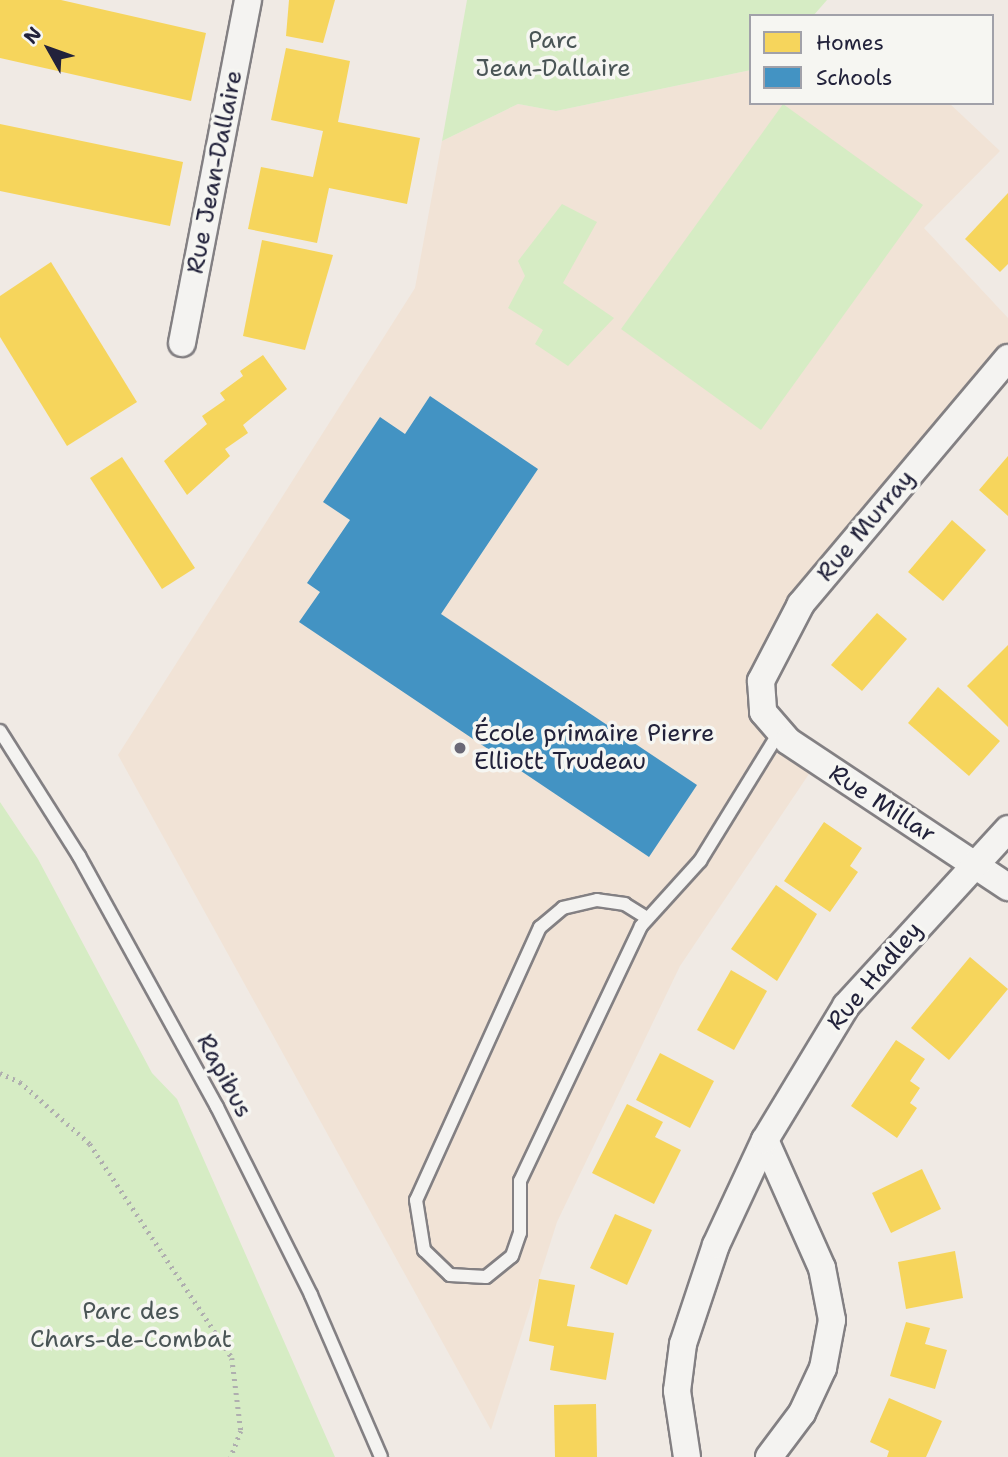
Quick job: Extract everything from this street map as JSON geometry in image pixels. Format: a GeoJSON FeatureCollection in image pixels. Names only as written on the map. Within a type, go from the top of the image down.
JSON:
{"type":"FeatureCollection","features":[{"type":"Feature","properties":{"kind":"street","name":"Rue Jean-Dallaire"},"geometry":{"type":"LineString","coordinates":[[183,343],[248,0]]}},
{"type":"Feature","properties":{"kind":"street","name":"Rue Murray"},"geometry":{"type":"LineString","coordinates":[[771,721],[761,681],[800,604],[1008,358]]}},
{"type":"Feature","properties":{"kind":"street","name":"Rue Millar"},"geometry":{"type":"LineString","coordinates":[[771,721],[1008,887]]}},
{"type":"Feature","properties":{"kind":"street","name":"Rue Hadley"},"geometry":{"type":"LineString","coordinates":[[687,1457],[677,1391],[683,1345],[716,1245],[765,1140],[846,1006],[972,864],[1008,829]]}},
{"type":"Feature","properties":{"kind":"street"},"geometry":{"type":"LineString","coordinates":[[765,1140],[822,1268],[832,1320],[823,1368],[802,1413],[769,1457]]}},
{"type":"Feature","properties":{"kind":"lane"},"geometry":{"type":"LineString","coordinates":[[647,918],[625,904],[597,900],[563,908],[540,927],[418,1194],[419,1238],[432,1261],[470,1279],[501,1268],[519,1240],[520,1181],[647,918],[700,861],[771,721]]}},
{"type":"Feature","properties":{"kind":"lane","name":"Rapibus"},"geometry":{"type":"LineString","coordinates":[[0,731],[79,856],[217,1107],[312,1295],[381,1457]]}},
{"type":"Feature","properties":{"kind":"path"},"geometry":{"type":"LineString","coordinates":[[0,1073],[20,1082],[90,1144],[232,1358],[241,1430],[231,1457]]}},
{"type":"Feature","properties":{"kind":"shaded area","name":"École primaire Pierre Elliott Trudeau"},"geometry":{"type":"Polygon","coordinates":[[[749,70],[749,105],[951,105],[1000,151],[924,228],[1008,318],[1008,358],[801,604],[763,712],[817,762],[680,966],[557,1222],[491,1430],[118,755],[415,288],[442,141],[518,104],[556,111],[749,70]]]}},
{"type":"Feature","properties":{"kind":"green space","name":"Parc Jean-Dallaire"},"geometry":{"type":"Polygon","coordinates":[[[467,0],[827,0],[815,14],[749,14],[749,70],[556,111],[518,104],[442,141],[467,0]]]}},
{"type":"Feature","properties":{"kind":"green space"},"geometry":{"type":"Polygon","coordinates":[[[782,105],[923,205],[761,430],[621,329],[782,105]]]}},
{"type":"Feature","properties":{"kind":"green space"},"geometry":{"type":"Polygon","coordinates":[[[562,204],[597,222],[563,283],[614,318],[568,366],[535,344],[543,330],[508,308],[525,276],[518,261],[562,204]]]}},
{"type":"Feature","properties":{"kind":"green space","name":"Parc des Chars-de-Combat"},"geometry":{"type":"Polygon","coordinates":[[[0,802],[38,859],[152,1073],[177,1099],[335,1457],[0,1457],[0,802]]]}},
{"type":"Feature","properties":{"kind":"building: Homes"},"geometry":{"type":"Polygon","coordinates":[[[0,0],[61,0],[206,33],[191,101],[0,58],[0,0]]]}},
{"type":"Feature","properties":{"kind":"building: Homes"},"geometry":{"type":"Polygon","coordinates":[[[289,0],[335,0],[323,43],[286,36],[289,0]]]}},
{"type":"Feature","properties":{"kind":"building: Homes"},"geometry":{"type":"Polygon","coordinates":[[[286,48],[350,61],[338,122],[420,138],[407,204],[329,188],[317,243],[248,229],[261,167],[313,177],[323,131],[271,120],[286,48]]]}},
{"type":"Feature","properties":{"kind":"building: Homes"},"geometry":{"type":"Polygon","coordinates":[[[0,124],[183,162],[170,226],[0,191],[0,124]]]}},
{"type":"Feature","properties":{"kind":"building: Homes"},"geometry":{"type":"Polygon","coordinates":[[[1008,193],[1008,264],[1000,272],[965,239],[1008,193]]]}},
{"type":"Feature","properties":{"kind":"building: Homes"},"geometry":{"type":"Polygon","coordinates":[[[262,240],[333,255],[305,350],[243,336],[262,240]]]}},
{"type":"Feature","properties":{"kind":"building: Homes"},"geometry":{"type":"Polygon","coordinates":[[[51,262],[137,402],[67,446],[0,337],[0,296],[51,262]]]}},
{"type":"Feature","properties":{"kind":"building: Homes"},"geometry":{"type":"Polygon","coordinates":[[[263,355],[287,389],[243,425],[248,433],[225,449],[230,456],[187,495],[164,461],[207,424],[202,416],[225,400],[220,393],[243,376],[240,371],[263,355]]]}},
{"type":"Feature","properties":{"kind":"building: Homes"},"geometry":{"type":"Polygon","coordinates":[[[1008,456],[1008,516],[979,490],[1008,456]]]}},
{"type":"Feature","properties":{"kind":"building: Homes"},"geometry":{"type":"Polygon","coordinates":[[[122,457],[195,568],[162,589],[90,478],[122,457]]]}},
{"type":"Feature","properties":{"kind":"building: Homes"},"geometry":{"type":"Polygon","coordinates":[[[952,520],[986,550],[943,601],[908,572],[952,520]]]}},
{"type":"Feature","properties":{"kind":"building: Homes"},"geometry":{"type":"Polygon","coordinates":[[[877,613],[907,639],[862,691],[831,665],[877,613]]]}},
{"type":"Feature","properties":{"kind":"building: Homes"},"geometry":{"type":"Polygon","coordinates":[[[1008,645],[1008,727],[967,686],[1008,645]]]}},
{"type":"Feature","properties":{"kind":"building: Homes"},"geometry":{"type":"Polygon","coordinates":[[[938,687],[1000,741],[969,776],[908,723],[938,687]]]}},
{"type":"Feature","properties":{"kind":"building: Homes"},"geometry":{"type":"Polygon","coordinates":[[[824,822],[862,848],[850,866],[858,872],[830,912],[784,881],[824,822]]]}},
{"type":"Feature","properties":{"kind":"building: Homes"},"geometry":{"type":"Polygon","coordinates":[[[776,885],[817,914],[777,981],[731,949],[776,885]]]}},
{"type":"Feature","properties":{"kind":"building: Homes"},"geometry":{"type":"Polygon","coordinates":[[[970,957],[1008,989],[949,1060],[911,1028],[970,957]]]}},
{"type":"Feature","properties":{"kind":"building: Homes"},"geometry":{"type":"Polygon","coordinates":[[[731,970],[767,991],[734,1050],[697,1030],[731,970]]]}},
{"type":"Feature","properties":{"kind":"building: Homes"},"geometry":{"type":"Polygon","coordinates":[[[896,1040],[925,1059],[910,1081],[920,1088],[910,1103],[917,1108],[897,1138],[851,1106],[896,1040]]]}},
{"type":"Feature","properties":{"kind":"building: Homes"},"geometry":{"type":"Polygon","coordinates":[[[660,1053],[714,1081],[690,1128],[636,1100],[660,1053]]]}},
{"type":"Feature","properties":{"kind":"building: Homes"},"geometry":{"type":"Polygon","coordinates":[[[627,1104],[663,1122],[655,1137],[681,1150],[654,1204],[592,1173],[627,1104]]]}},
{"type":"Feature","properties":{"kind":"building: Homes"},"geometry":{"type":"Polygon","coordinates":[[[922,1169],[941,1209],[891,1233],[872,1193],[922,1169]]]}},
{"type":"Feature","properties":{"kind":"building: Homes"},"geometry":{"type":"Polygon","coordinates":[[[615,1214],[652,1230],[627,1285],[590,1268],[615,1214]]]}},
{"type":"Feature","properties":{"kind":"building: Homes"},"geometry":{"type":"Polygon","coordinates":[[[955,1251],[963,1298],[906,1309],[898,1262],[955,1251]]]}},
{"type":"Feature","properties":{"kind":"building: Homes"},"geometry":{"type":"Polygon","coordinates":[[[539,1279],[575,1285],[567,1326],[614,1333],[606,1380],[550,1370],[554,1346],[529,1341],[539,1279]]]}},
{"type":"Feature","properties":{"kind":"building: Homes"},"geometry":{"type":"Polygon","coordinates":[[[906,1322],[930,1328],[925,1344],[947,1350],[935,1389],[890,1376],[906,1322]]]}},
{"type":"Feature","properties":{"kind":"building: Homes"},"geometry":{"type":"Polygon","coordinates":[[[889,1398],[942,1421],[926,1457],[887,1457],[889,1451],[870,1442],[889,1398]]]}},
{"type":"Feature","properties":{"kind":"building: Homes"},"geometry":{"type":"Polygon","coordinates":[[[596,1404],[597,1457],[555,1457],[554,1405],[596,1404]]]}},
{"type":"Feature","properties":{"kind":"building: Schools"},"geometry":{"type":"Polygon","coordinates":[[[430,396],[538,469],[441,614],[697,785],[649,857],[299,622],[320,592],[307,583],[350,520],[323,502],[380,417],[405,434],[430,396]]]}},
{"type":"Feature","properties":{"kind":"place","name":"École primaire Pierre Elliott Trudeau"},"geometry":{"type":"Point","coordinates":[460,748]}}]}
